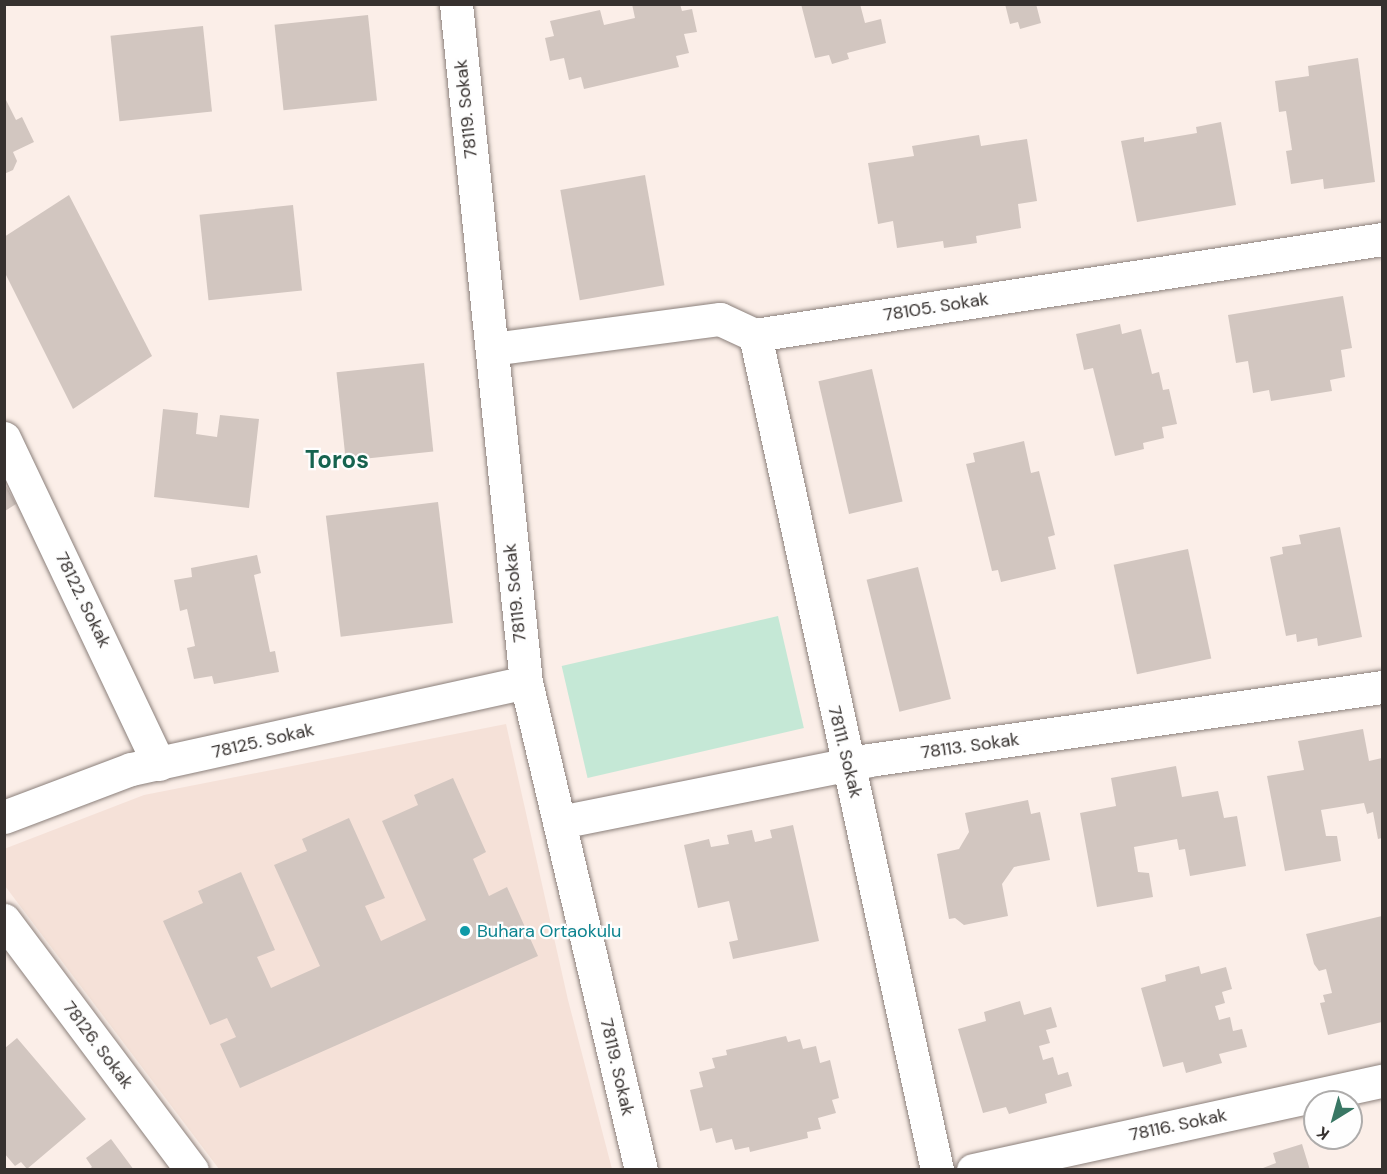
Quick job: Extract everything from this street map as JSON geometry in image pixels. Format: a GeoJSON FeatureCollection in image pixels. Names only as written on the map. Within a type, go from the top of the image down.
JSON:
{"type":"FeatureCollection","features":[{"type":"Feature","properties":{"kind":"street","name":"78119. Sokak"},"geometry":{"type":"LineString","coordinates":[[456,4],[526,682],[641,1170]]}},
{"type":"Feature","properties":{"kind":"street","name":"78105. Sokak"},"geometry":{"type":"LineString","coordinates":[[755,335],[1383,239]]}},
{"type":"Feature","properties":{"kind":"street"},"geometry":{"type":"LineString","coordinates":[[492,349],[720,319],[755,335]]}},
{"type":"Feature","properties":{"kind":"street","name":"78111. Sokak"},"geometry":{"type":"LineString","coordinates":[[755,335],[937,1170]]}},
{"type":"Feature","properties":{"kind":"street","name":"78122. Sokak"},"geometry":{"type":"LineString","coordinates":[[4,438],[159,764]]}},
{"type":"Feature","properties":{"kind":"street","name":"78125. Sokak"},"geometry":{"type":"LineString","coordinates":[[4,817],[131,769],[526,682]]}},
{"type":"Feature","properties":{"kind":"street","name":"78113. Sokak"},"geometry":{"type":"LineString","coordinates":[[560,822],[848,763],[1383,687]]}},
{"type":"Feature","properties":{"kind":"street","name":"78126. Sokak"},"geometry":{"type":"LineString","coordinates":[[4,920],[192,1170]]}},
{"type":"Feature","properties":{"kind":"street","name":"78116. Sokak"},"geometry":{"type":"LineString","coordinates":[[973,1170],[1383,1081]]}},
{"type":"Feature","properties":{"kind":"shaded area"},"geometry":{"type":"Polygon","coordinates":[[[506,724],[568,1000],[612,1169],[219,1169],[5,886],[4,849],[144,795],[506,724]]]}},
{"type":"Feature","properties":{"kind":"green space"},"geometry":{"type":"Polygon","coordinates":[[[778,616],[804,728],[588,778],[562,666],[778,616]]]}},
{"type":"Feature","properties":{"kind":"building"},"geometry":{"type":"Polygon","coordinates":[[[632,4],[680,4],[682,11],[692,9],[697,32],[684,34],[689,53],[676,56],[679,67],[584,89],[581,77],[569,80],[564,58],[550,61],[545,38],[554,36],[550,21],[600,10],[604,25],[635,18],[632,4]]]}},
{"type":"Feature","properties":{"kind":"building"},"geometry":{"type":"Polygon","coordinates":[[[801,4],[860,4],[865,23],[881,19],[886,43],[847,53],[849,59],[832,64],[829,55],[815,58],[801,4]]]}},
{"type":"Feature","properties":{"kind":"building"},"geometry":{"type":"Polygon","coordinates":[[[1005,4],[1036,4],[1041,23],[1020,29],[1018,22],[1010,24],[1005,4]]]}},
{"type":"Feature","properties":{"kind":"building"},"geometry":{"type":"Polygon","coordinates":[[[368,15],[377,101],[284,110],[275,25],[368,15]]]}},
{"type":"Feature","properties":{"kind":"building"},"geometry":{"type":"Polygon","coordinates":[[[203,26],[212,112],[119,121],[111,36],[203,26]]]}},
{"type":"Feature","properties":{"kind":"building"},"geometry":{"type":"Polygon","coordinates":[[[1358,58],[1375,182],[1324,189],[1323,179],[1291,184],[1286,151],[1292,150],[1286,111],[1279,112],[1275,81],[1309,76],[1308,66],[1358,58]]]}},
{"type":"Feature","properties":{"kind":"building"},"geometry":{"type":"Polygon","coordinates":[[[4,96],[16,120],[22,117],[34,142],[13,152],[17,161],[13,170],[4,174],[4,96]]]}},
{"type":"Feature","properties":{"kind":"building"},"geometry":{"type":"Polygon","coordinates":[[[1221,122],[1236,205],[1137,222],[1121,141],[1144,137],[1144,142],[1197,133],[1196,127],[1221,122]]]}},
{"type":"Feature","properties":{"kind":"building"},"geometry":{"type":"Polygon","coordinates":[[[979,135],[981,146],[1027,139],[1037,201],[1018,204],[1021,228],[976,236],[977,243],[944,248],[943,241],[897,248],[893,221],[878,224],[868,163],[914,156],[912,146],[979,135]]]}},
{"type":"Feature","properties":{"kind":"building"},"geometry":{"type":"Polygon","coordinates":[[[645,175],[664,285],[580,300],[560,190],[645,175]]]}},
{"type":"Feature","properties":{"kind":"building"},"geometry":{"type":"Polygon","coordinates":[[[69,195],[152,356],[73,409],[4,271],[4,237],[69,195]]]}},
{"type":"Feature","properties":{"kind":"building"},"geometry":{"type":"Polygon","coordinates":[[[293,205],[302,291],[209,300],[200,215],[293,205]]]}},
{"type":"Feature","properties":{"kind":"building"},"geometry":{"type":"Polygon","coordinates":[[[1343,296],[1352,348],[1341,350],[1345,377],[1330,380],[1332,391],[1271,401],[1269,390],[1253,393],[1248,361],[1236,363],[1228,315],[1343,296]]]}},
{"type":"Feature","properties":{"kind":"building"},"geometry":{"type":"Polygon","coordinates":[[[1120,324],[1122,334],[1141,329],[1152,374],[1159,372],[1163,390],[1169,389],[1177,424],[1162,427],[1164,438],[1143,443],[1144,449],[1115,456],[1093,368],[1084,370],[1076,334],[1120,324]]]}},
{"type":"Feature","properties":{"kind":"building"},"geometry":{"type":"Polygon","coordinates":[[[424,363],[433,452],[346,461],[336,372],[424,363]]]}},
{"type":"Feature","properties":{"kind":"building"},"geometry":{"type":"Polygon","coordinates":[[[872,369],[903,502],[849,514],[818,381],[872,369]]]}},
{"type":"Feature","properties":{"kind":"building"},"geometry":{"type":"Polygon","coordinates":[[[163,409],[198,413],[196,434],[217,437],[220,415],[259,419],[249,508],[154,497],[163,409]]]}},
{"type":"Feature","properties":{"kind":"building"},"geometry":{"type":"Polygon","coordinates":[[[1024,441],[1031,473],[1039,471],[1055,535],[1048,537],[1056,569],[1001,582],[998,570],[992,571],[966,464],[975,462],[973,453],[1024,441]]]}},
{"type":"Feature","properties":{"kind":"building"},"geometry":{"type":"Polygon","coordinates":[[[5,484],[16,504],[5,511],[5,484]]]}},
{"type":"Feature","properties":{"kind":"building"},"geometry":{"type":"Polygon","coordinates":[[[438,502],[453,623],[341,637],[326,516],[438,502]]]}},
{"type":"Feature","properties":{"kind":"building"},"geometry":{"type":"Polygon","coordinates":[[[1340,527],[1362,637],[1318,646],[1317,638],[1297,642],[1296,634],[1286,636],[1270,557],[1283,554],[1282,547],[1301,544],[1299,535],[1340,527]]]}},
{"type":"Feature","properties":{"kind":"building"},"geometry":{"type":"Polygon","coordinates":[[[1188,549],[1211,659],[1137,674],[1114,565],[1188,549]]]}},
{"type":"Feature","properties":{"kind":"building"},"geometry":{"type":"Polygon","coordinates":[[[257,555],[261,573],[254,575],[270,652],[275,651],[279,672],[214,684],[212,676],[194,679],[187,648],[195,646],[187,609],[180,611],[174,580],[192,577],[191,568],[257,555]]]}},
{"type":"Feature","properties":{"kind":"building"},"geometry":{"type":"Polygon","coordinates":[[[918,567],[951,699],[899,712],[867,580],[918,567]]]}},
{"type":"Feature","properties":{"kind":"building"},"geometry":{"type":"Polygon","coordinates":[[[1363,729],[1369,761],[1382,758],[1382,838],[1378,839],[1373,812],[1367,814],[1364,803],[1321,810],[1326,836],[1337,836],[1341,861],[1285,871],[1267,776],[1304,770],[1298,741],[1363,729]]]}},
{"type":"Feature","properties":{"kind":"building"},"geometry":{"type":"Polygon","coordinates":[[[1176,766],[1182,797],[1218,791],[1224,818],[1237,816],[1246,866],[1190,876],[1185,849],[1179,850],[1177,839],[1134,847],[1138,872],[1149,873],[1153,897],[1097,907],[1080,813],[1116,806],[1111,778],[1176,766]]]}},
{"type":"Feature","properties":{"kind":"building","name":"Buhara Ortaokulu"},"geometry":{"type":"Polygon","coordinates":[[[453,778],[486,852],[473,859],[489,896],[507,887],[538,956],[240,1088],[220,1044],[236,1037],[227,1018],[210,1025],[163,921],[203,903],[198,891],[241,872],[275,950],[257,957],[271,988],[320,966],[274,865],[307,851],[302,839],[349,818],[385,898],[365,906],[381,941],[426,920],[382,821],[418,805],[414,795],[453,778]]]}},
{"type":"Feature","properties":{"kind":"building"},"geometry":{"type":"Polygon","coordinates":[[[1028,800],[1031,814],[1040,812],[1050,860],[1014,867],[1002,884],[1008,916],[964,925],[955,918],[949,919],[937,854],[959,849],[969,832],[965,813],[1028,800]]]}},
{"type":"Feature","properties":{"kind":"building"},"geometry":{"type":"Polygon","coordinates":[[[793,825],[819,941],[733,959],[729,942],[738,940],[729,901],[698,908],[684,845],[709,839],[711,847],[729,844],[727,835],[752,830],[755,842],[772,838],[770,830],[793,825]]]}},
{"type":"Feature","properties":{"kind":"building"},"geometry":{"type":"Polygon","coordinates":[[[1382,916],[1382,1022],[1328,1035],[1320,1003],[1325,1002],[1323,995],[1332,993],[1326,969],[1319,971],[1314,964],[1306,934],[1382,916]]]}},
{"type":"Feature","properties":{"kind":"building"},"geometry":{"type":"Polygon","coordinates":[[[1199,966],[1201,974],[1226,967],[1232,989],[1222,992],[1225,1003],[1215,1006],[1219,1020],[1230,1017],[1233,1031],[1242,1029],[1247,1047],[1219,1054],[1222,1063],[1186,1073],[1183,1062],[1163,1067],[1141,988],[1166,981],[1165,975],[1199,966]]]}},
{"type":"Feature","properties":{"kind":"building"},"geometry":{"type":"Polygon","coordinates":[[[1020,1001],[1024,1015],[1051,1007],[1057,1027],[1046,1030],[1050,1043],[1039,1046],[1043,1060],[1053,1057],[1058,1075],[1068,1072],[1072,1086],[1045,1094],[1047,1103],[1009,1114],[1006,1107],[983,1113],[958,1029],[986,1021],[984,1012],[1020,1001]]]}},
{"type":"Feature","properties":{"kind":"building"},"geometry":{"type":"Polygon","coordinates":[[[786,1036],[788,1042],[800,1039],[803,1049],[816,1046],[820,1063],[830,1060],[839,1098],[832,1100],[836,1113],[818,1118],[821,1129],[807,1132],[808,1138],[750,1152],[749,1147],[735,1150],[732,1139],[716,1143],[712,1128],[700,1131],[690,1090],[703,1087],[699,1072],[715,1068],[712,1058],[727,1055],[726,1050],[786,1036]]]}},
{"type":"Feature","properties":{"kind":"building"},"geometry":{"type":"Polygon","coordinates":[[[17,1038],[86,1119],[27,1169],[21,1162],[15,1166],[4,1153],[5,1048],[17,1038]]]}},
{"type":"Feature","properties":{"kind":"building"},"geometry":{"type":"Polygon","coordinates":[[[111,1139],[134,1170],[88,1170],[92,1167],[86,1158],[111,1139]]]}},
{"type":"Feature","properties":{"kind":"building"},"geometry":{"type":"Polygon","coordinates":[[[1302,1144],[1310,1170],[1258,1170],[1276,1163],[1273,1153],[1302,1144]]]}},
{"type":"Feature","properties":{"kind":"place","name":"Buhara Ortaokulu"},"geometry":{"type":"Point","coordinates":[465,931]}},
{"type":"Feature","properties":{"kind":"district","name":"Toros"},"geometry":{"type":"Point","coordinates":[337,460]}}]}
